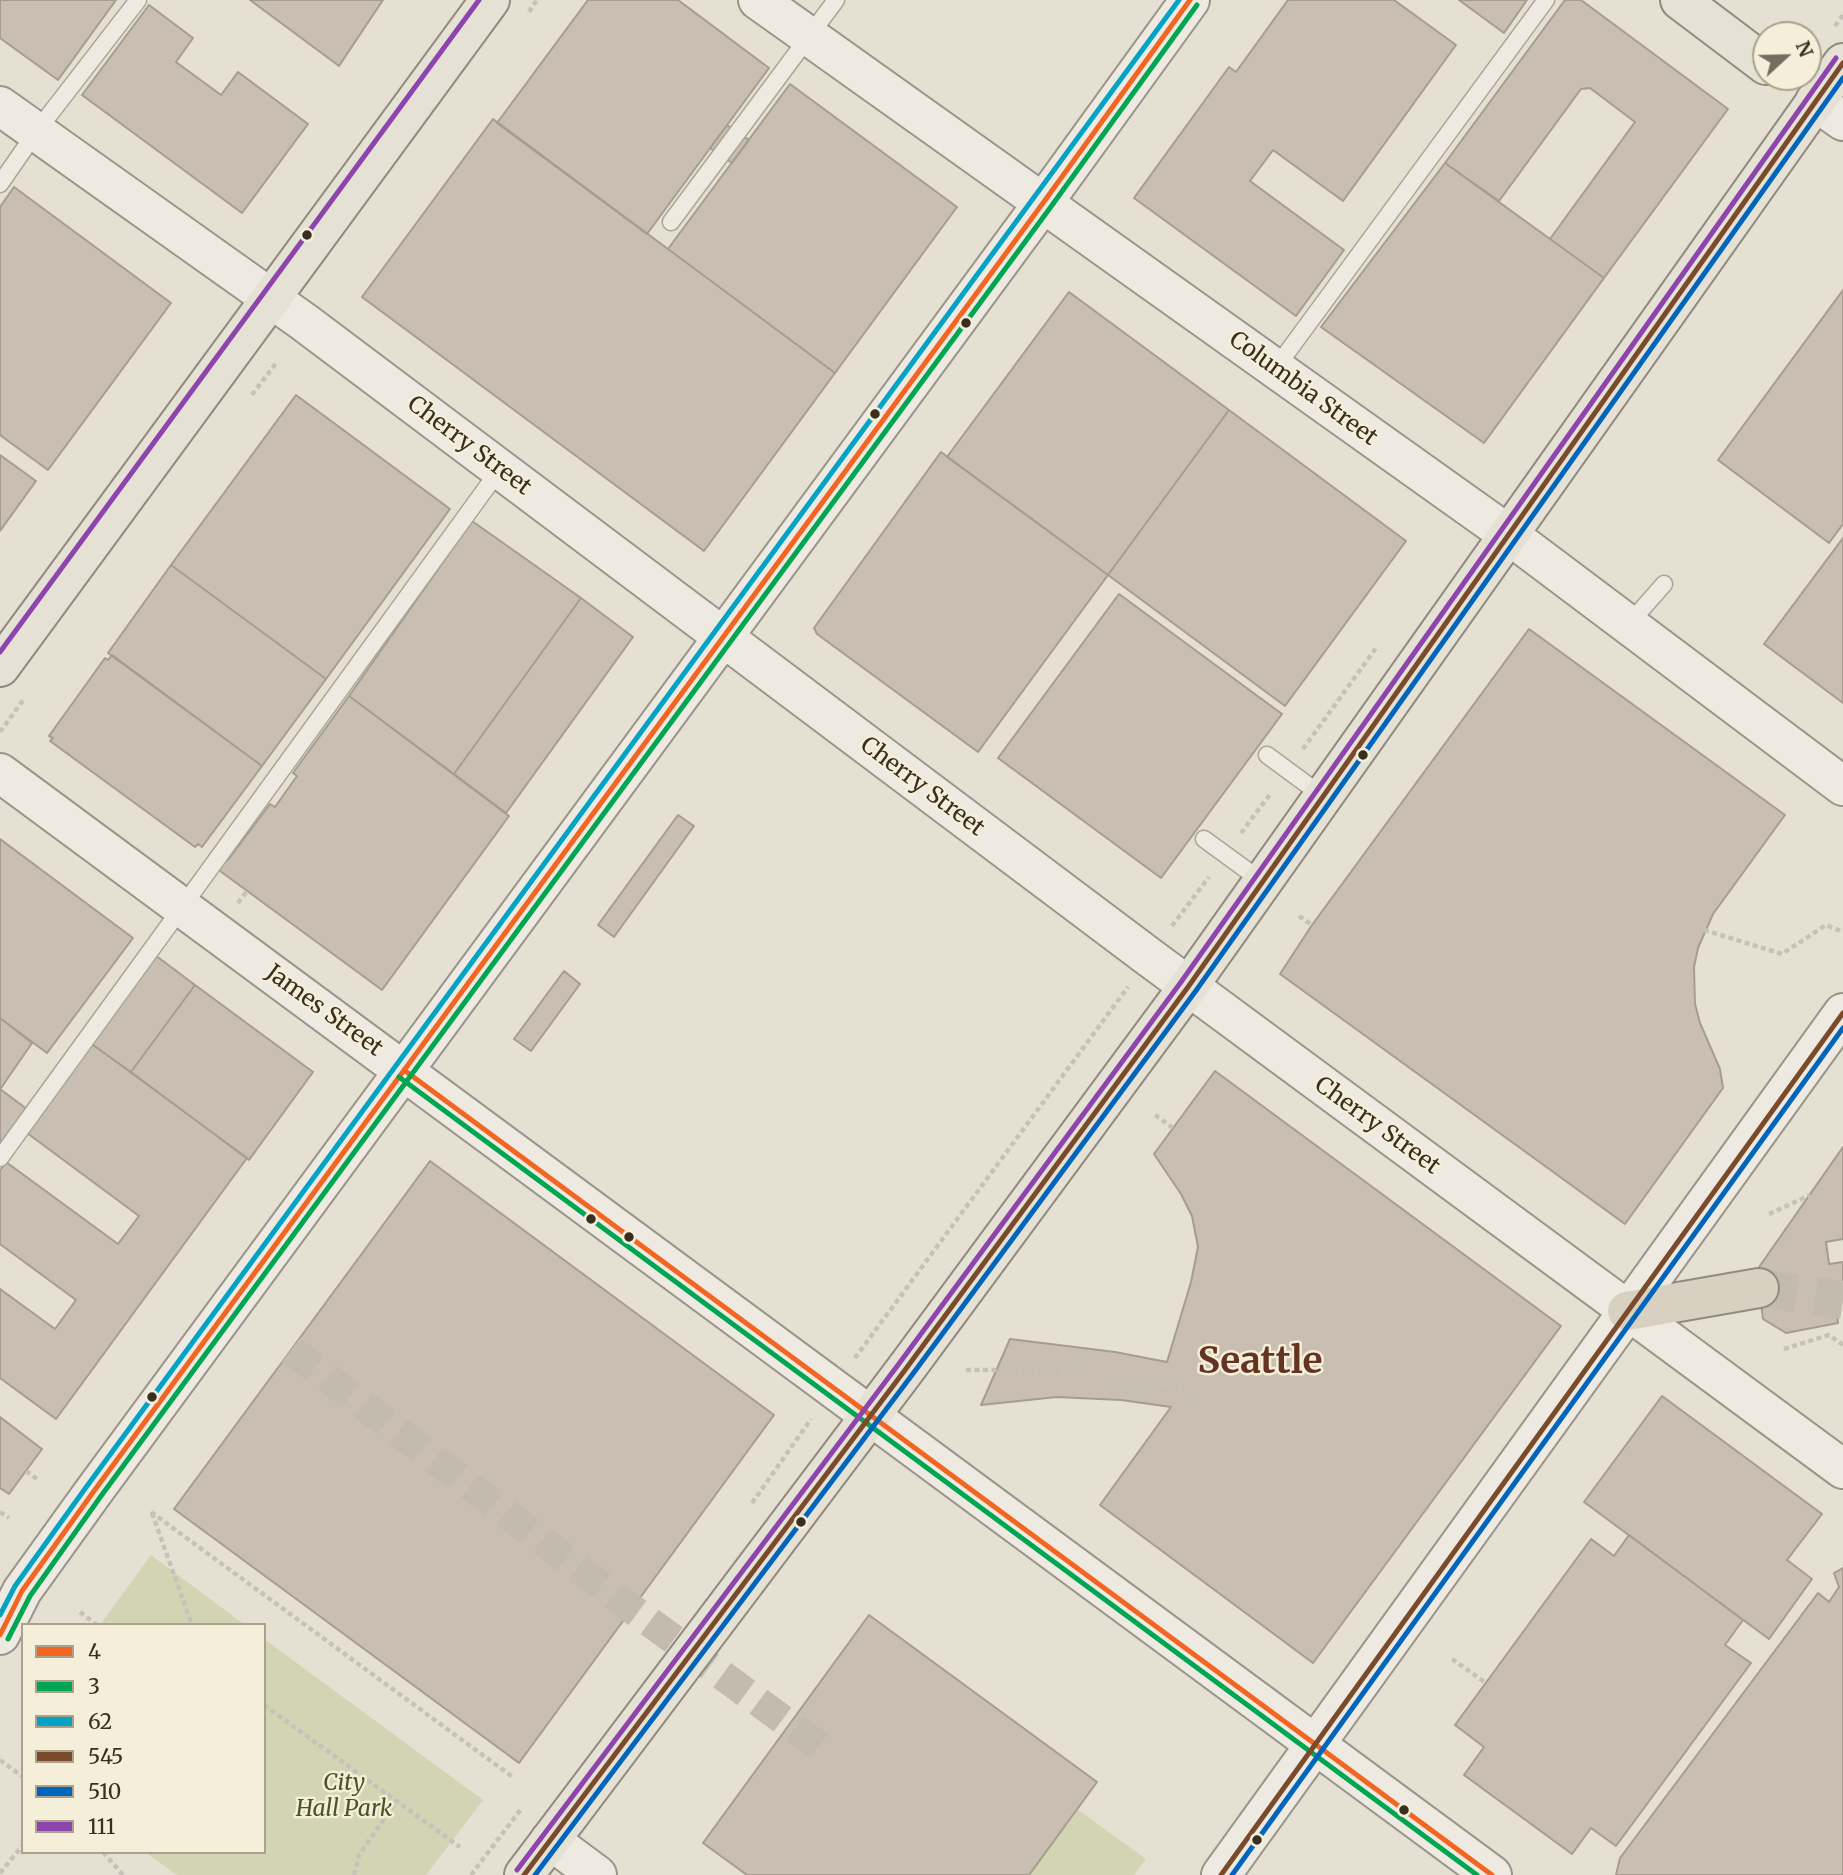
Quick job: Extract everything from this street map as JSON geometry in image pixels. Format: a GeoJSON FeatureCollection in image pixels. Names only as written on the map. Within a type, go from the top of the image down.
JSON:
{"type":"FeatureCollection","features":[{"type":"Feature","properties":{"kind":"highway"},"geometry":{"type":"LineString","coordinates":[[1627,1311],[1759,1288]]}},
{"type":"Feature","properties":{"kind":"main road"},"geometry":{"type":"LineString","coordinates":[[0,667],[37,613],[490,0]]}},
{"type":"Feature","properties":{"kind":"main road","name":"Columbia Street"},"geometry":{"type":"LineString","coordinates":[[758,0],[1509,535],[1843,786]]}},
{"type":"Feature","properties":{"kind":"main road"},"geometry":{"type":"LineString","coordinates":[[0,1635],[22,1591],[1043,204],[1189,0]]}},
{"type":"Feature","properties":{"kind":"main road"},"geometry":{"type":"LineString","coordinates":[[1680,0],[1752,54]]}},
{"type":"Feature","properties":{"kind":"main road"},"geometry":{"type":"LineString","coordinates":[[524,1875],[871,1415],[1188,987],[1509,535],[1829,111],[1843,63]]}},
{"type":"Feature","properties":{"kind":"main road"},"geometry":{"type":"LineString","coordinates":[[1802,91],[1829,111]]}},
{"type":"Feature","properties":{"kind":"main road","name":"Cherry Street"},"geometry":{"type":"LineString","coordinates":[[0,106],[272,298],[1188,987],[1843,1469]]}},
{"type":"Feature","properties":{"kind":"main road","name":"James Street"},"geometry":{"type":"LineString","coordinates":[[0,773],[1492,1875]]}},
{"type":"Feature","properties":{"kind":"main road"},"geometry":{"type":"LineString","coordinates":[[1222,1875],[1843,1013]]}},
{"type":"Feature","properties":{"kind":"main road"},"geometry":{"type":"LineString","coordinates":[[550,1840],[597,1875]]}},
{"type":"Feature","properties":{"kind":"lane"},"geometry":{"type":"LineString","coordinates":[[0,184],[36,132],[138,0]]}},
{"type":"Feature","properties":{"kind":"lane"},"geometry":{"type":"LineString","coordinates":[[671,222],[836,0]]}},
{"type":"Feature","properties":{"kind":"lane"},"geometry":{"type":"LineString","coordinates":[[1275,369],[1546,0]]}},
{"type":"Feature","properties":{"kind":"lane"},"geometry":{"type":"LineString","coordinates":[[0,1158],[500,468]]}},
{"type":"Feature","properties":{"kind":"lane"},"geometry":{"type":"LineString","coordinates":[[1628,625],[1664,584]]}},
{"type":"Feature","properties":{"kind":"lane"},"geometry":{"type":"LineString","coordinates":[[1267,755],[1324,797]]}},
{"type":"Feature","properties":{"kind":"lane"},"geometry":{"type":"LineString","coordinates":[[1205,839],[1263,882]]}},
{"type":"Feature","properties":{"kind":"path"},"geometry":{"type":"LineString","coordinates":[[1299,916],[1312,925]]}},
{"type":"Feature","properties":{"kind":"path"},"geometry":{"type":"LineString","coordinates":[[1704,930],[1782,954],[1826,925],[1843,932]]}},
{"type":"Feature","properties":{"kind":"path"},"geometry":{"type":"LineString","coordinates":[[1155,1115],[1173,1128]]}},
{"type":"Feature","properties":{"kind":"path"},"geometry":{"type":"LineString","coordinates":[[1769,1214],[1810,1195]]}},
{"type":"Feature","properties":{"kind":"path"},"geometry":{"type":"LineString","coordinates":[[1784,1349],[1829,1335],[1843,1345]]}},
{"type":"Feature","properties":{"kind":"path"},"geometry":{"type":"LineString","coordinates":[[966,1370],[1056,1370],[1148,1382],[1205,1395]]}},
{"type":"Feature","properties":{"kind":"path"},"geometry":{"type":"LineString","coordinates":[[26,1471],[37,1479]]}},
{"type":"Feature","properties":{"kind":"path"},"geometry":{"type":"LineString","coordinates":[[0,1512],[9,1518]]}},
{"type":"Feature","properties":{"kind":"path"},"geometry":{"type":"LineString","coordinates":[[191,1623],[151,1512],[514,1778]]}},
{"type":"Feature","properties":{"kind":"path"},"geometry":{"type":"LineString","coordinates":[[80,1612],[94,1623]]}},
{"type":"Feature","properties":{"kind":"path"},"geometry":{"type":"LineString","coordinates":[[1452,1659],[1486,1683]]}},
{"type":"Feature","properties":{"kind":"path"},"geometry":{"type":"LineString","coordinates":[[266,1706],[460,1847]]}},
{"type":"Feature","properties":{"kind":"path"},"geometry":{"type":"LineString","coordinates":[[0,1760],[21,1776]]}},
{"type":"Feature","properties":{"kind":"path"},"geometry":{"type":"LineString","coordinates":[[354,1875],[359,1855],[397,1800]]}},
{"type":"Feature","properties":{"kind":"path"},"geometry":{"type":"LineString","coordinates":[[0,1873],[21,1847]]}},
{"type":"Feature","properties":{"kind":"path"},"geometry":{"type":"LineString","coordinates":[[105,1854],[123,1875]]}},
{"type":"Feature","properties":{"kind":"green space"},"geometry":{"type":"Polygon","coordinates":[[[151,1555],[242,1623],[101,1623],[151,1555]]]}},
{"type":"Feature","properties":{"kind":"green space","name":"City Hall Park"},"geometry":{"type":"Polygon","coordinates":[[[266,1640],[483,1800],[426,1875],[177,1875],[148,1854],[266,1854],[266,1640]]]}},
{"type":"Feature","properties":{"kind":"green space"},"geometry":{"type":"Polygon","coordinates":[[[1077,1809],[1146,1859],[1134,1875],[1029,1875],[1077,1809]]]}},
{"type":"Feature","properties":{"kind":"building"},"geometry":{"type":"Polygon","coordinates":[[[0,0],[116,0],[58,80],[0,38],[0,0]]]}},
{"type":"Feature","properties":{"kind":"building"},"geometry":{"type":"Polygon","coordinates":[[[250,0],[383,0],[339,66],[250,0]]]}},
{"type":"Feature","properties":{"kind":"building"},"geometry":{"type":"Polygon","coordinates":[[[588,0],[678,0],[769,68],[647,234],[497,123],[588,0]]]}},
{"type":"Feature","properties":{"kind":"building"},"geometry":{"type":"Polygon","coordinates":[[[1288,0],[1394,0],[1456,45],[1343,201],[1273,150],[1250,181],[1344,250],[1296,316],[1134,198],[1229,67],[1236,72],[1288,0]]]}},
{"type":"Feature","properties":{"kind":"building"},"geometry":{"type":"Polygon","coordinates":[[[1459,0],[1527,0],[1504,33],[1459,0]]]}},
{"type":"Feature","properties":{"kind":"building"},"geometry":{"type":"Polygon","coordinates":[[[1565,0],[1581,0],[1728,109],[1604,278],[1550,239],[1635,122],[1590,88],[1581,89],[1499,201],[1445,163],[1565,0]]]}},
{"type":"Feature","properties":{"kind":"building"},"geometry":{"type":"Polygon","coordinates":[[[149,5],[193,38],[176,62],[221,95],[238,72],[308,124],[242,213],[82,95],[149,5]]]}},
{"type":"Feature","properties":{"kind":"building"},"geometry":{"type":"Polygon","coordinates":[[[790,84],[957,207],[835,373],[668,249],[790,84]]]}},
{"type":"Feature","properties":{"kind":"building"},"geometry":{"type":"Polygon","coordinates":[[[493,119],[835,373],[704,551],[362,297],[493,119]]]}},
{"type":"Feature","properties":{"kind":"building"},"geometry":{"type":"Polygon","coordinates":[[[727,125],[749,140],[732,163],[710,148],[727,125]]]}},
{"type":"Feature","properties":{"kind":"building"},"geometry":{"type":"Polygon","coordinates":[[[1445,163],[1604,278],[1484,443],[1321,327],[1445,163]]]}},
{"type":"Feature","properties":{"kind":"building"},"geometry":{"type":"Polygon","coordinates":[[[14,187],[171,303],[48,470],[0,435],[0,207],[14,187]]]}},
{"type":"Feature","properties":{"kind":"building"},"geometry":{"type":"Polygon","coordinates":[[[1843,290],[1843,524],[1829,543],[1718,460],[1843,290]]]}},
{"type":"Feature","properties":{"kind":"building"},"geometry":{"type":"Polygon","coordinates":[[[1069,292],[1229,410],[1108,575],[947,457],[1069,292]]]}},
{"type":"Feature","properties":{"kind":"building"},"geometry":{"type":"Polygon","coordinates":[[[296,395],[450,509],[326,679],[171,565],[296,395]]]}},
{"type":"Feature","properties":{"kind":"building"},"geometry":{"type":"Polygon","coordinates":[[[1229,410],[1406,541],[1285,706],[1108,575],[1229,410]]]}},
{"type":"Feature","properties":{"kind":"building"},"geometry":{"type":"Polygon","coordinates":[[[941,452],[1108,575],[978,752],[817,634],[814,628],[941,452]]]}},
{"type":"Feature","properties":{"kind":"building"},"geometry":{"type":"Polygon","coordinates":[[[0,455],[36,481],[0,531],[0,455]]]}},
{"type":"Feature","properties":{"kind":"building"},"geometry":{"type":"Polygon","coordinates":[[[472,521],[581,598],[454,774],[349,696],[472,521]]]}},
{"type":"Feature","properties":{"kind":"building"},"geometry":{"type":"Polygon","coordinates":[[[1843,538],[1843,703],[1764,644],[1843,538]]]}},
{"type":"Feature","properties":{"kind":"building"},"geometry":{"type":"Polygon","coordinates":[[[171,565],[326,679],[262,766],[108,653],[171,565]]]}},
{"type":"Feature","properties":{"kind":"building"},"geometry":{"type":"Polygon","coordinates":[[[1119,594],[1282,714],[1161,878],[998,758],[1119,594]]]}},
{"type":"Feature","properties":{"kind":"building"},"geometry":{"type":"Polygon","coordinates":[[[581,598],[633,637],[506,813],[454,774],[581,598]]]}},
{"type":"Feature","properties":{"kind":"building"},"geometry":{"type":"Polygon","coordinates":[[[1529,629],[1785,815],[1713,914],[1698,948],[1694,967],[1695,1004],[1700,1023],[1720,1069],[1723,1088],[1625,1224],[1280,974],[1312,925],[1529,629]]]}},
{"type":"Feature","properties":{"kind":"building"},"geometry":{"type":"Polygon","coordinates":[[[112,655],[262,766],[202,847],[198,844],[195,847],[50,741],[53,738],[49,736],[105,658],[108,660],[112,655]]]}},
{"type":"Feature","properties":{"kind":"building"},"geometry":{"type":"Polygon","coordinates":[[[349,696],[509,816],[382,990],[216,868],[224,857],[228,860],[270,804],[275,807],[297,776],[293,773],[349,696]]]}},
{"type":"Feature","properties":{"kind":"building"},"geometry":{"type":"Polygon","coordinates":[[[678,815],[694,826],[614,937],[598,925],[678,815]]]}},
{"type":"Feature","properties":{"kind":"building"},"geometry":{"type":"Polygon","coordinates":[[[0,839],[133,938],[47,1053],[0,1018],[0,839]]]}},
{"type":"Feature","properties":{"kind":"building"},"geometry":{"type":"Polygon","coordinates":[[[155,955],[195,985],[131,1072],[90,1043],[155,955]]]}},
{"type":"Feature","properties":{"kind":"building"},"geometry":{"type":"Polygon","coordinates":[[[564,971],[580,984],[531,1051],[514,1039],[564,971]]]}},
{"type":"Feature","properties":{"kind":"building"},"geometry":{"type":"Polygon","coordinates":[[[195,985],[313,1072],[249,1160],[131,1072],[195,985]]]}},
{"type":"Feature","properties":{"kind":"building"},"geometry":{"type":"Polygon","coordinates":[[[0,1018],[32,1043],[1,1088],[0,1088],[0,1018]]]}},
{"type":"Feature","properties":{"kind":"building"},"geometry":{"type":"Polygon","coordinates":[[[92,1044],[247,1158],[56,1419],[0,1378],[0,1289],[55,1329],[76,1300],[0,1244],[0,1171],[6,1162],[118,1244],[139,1216],[27,1133],[92,1044]]]}},
{"type":"Feature","properties":{"kind":"building"},"geometry":{"type":"Polygon","coordinates":[[[1215,1071],[1561,1326],[1313,1663],[1100,1505],[1171,1407],[1121,1400],[1057,1397],[981,1405],[1010,1339],[1115,1352],[1167,1362],[1191,1282],[1198,1247],[1192,1216],[1181,1194],[1154,1154],[1215,1071]]]}},
{"type":"Feature","properties":{"kind":"building"},"geometry":{"type":"Polygon","coordinates":[[[0,1089],[27,1109],[0,1145],[0,1089]]]}},
{"type":"Feature","properties":{"kind":"building"},"geometry":{"type":"Polygon","coordinates":[[[1843,1147],[1843,1239],[1826,1242],[1829,1264],[1843,1262],[1843,1287],[1833,1289],[1838,1323],[1786,1333],[1763,1319],[1757,1270],[1843,1147]]]}},
{"type":"Feature","properties":{"kind":"building"},"geometry":{"type":"Polygon","coordinates":[[[430,1161],[774,1415],[519,1763],[174,1509],[430,1161]]]}},
{"type":"Feature","properties":{"kind":"building"},"geometry":{"type":"Polygon","coordinates":[[[1662,1396],[1822,1514],[1787,1560],[1812,1579],[1769,1639],[1584,1502],[1662,1396]]]}},
{"type":"Feature","properties":{"kind":"building"},"geometry":{"type":"Polygon","coordinates":[[[0,1417],[42,1449],[9,1494],[0,1488],[0,1417]]]}},
{"type":"Feature","properties":{"kind":"building"},"geometry":{"type":"Polygon","coordinates":[[[1629,1535],[1743,1620],[1725,1645],[1751,1663],[1616,1846],[1591,1828],[1572,1854],[1464,1775],[1484,1747],[1455,1725],[1591,1539],[1614,1556],[1629,1535]]]}},
{"type":"Feature","properties":{"kind":"building"},"geometry":{"type":"Polygon","coordinates":[[[1843,1568],[1843,1875],[1616,1875],[1620,1858],[1818,1593],[1829,1602],[1839,1587],[1834,1573],[1843,1568]]]}},
{"type":"Feature","properties":{"kind":"building"},"geometry":{"type":"Polygon","coordinates":[[[869,1615],[1097,1782],[1029,1875],[747,1875],[703,1843],[869,1615]]]}},
{"type":"Feature","properties":{"kind":"tunnel"},"geometry":{"type":"LineString","coordinates":[[1759,1288],[1843,1300]]}},
{"type":"Feature","properties":{"kind":"tunnel"},"geometry":{"type":"LineString","coordinates":[[291,1350],[632,1609],[820,1747]]}},
{"type":"Feature","properties":{"kind":"transit line","name":"111"},"geometry":{"type":"LineString","coordinates":[[0,652],[479,0]]}},
{"type":"Feature","properties":{"kind":"transit line","name":"62"},"geometry":{"type":"LineString","coordinates":[[0,1615],[15,1586],[87,1486],[1179,0]]}},
{"type":"Feature","properties":{"kind":"transit line","name":"4"},"geometry":{"type":"LineString","coordinates":[[0,1635],[22,1591],[94,1491],[1190,0]]}},
{"type":"Feature","properties":{"kind":"transit line","name":"3"},"geometry":{"type":"LineString","coordinates":[[8,1639],[30,1596],[101,1496],[1197,5]]}},
{"type":"Feature","properties":{"kind":"transit line","name":"111"},"geometry":{"type":"LineString","coordinates":[[517,1870],[898,1365],[1181,982],[1836,58]]}},
{"type":"Feature","properties":{"kind":"transit line","name":"545"},"geometry":{"type":"LineString","coordinates":[[524,1875],[905,1370],[1188,987],[1843,63]]}},
{"type":"Feature","properties":{"kind":"transit line","name":"510"},"geometry":{"type":"LineString","coordinates":[[535,1875],[912,1375],[1195,992],[1843,78]]}},
{"type":"Feature","properties":{"kind":"transit line","name":"545"},"geometry":{"type":"LineString","coordinates":[[1221,1875],[1843,1013]]}},
{"type":"Feature","properties":{"kind":"transit line","name":"510"},"geometry":{"type":"LineString","coordinates":[[1232,1875],[1843,1028]]}},
{"type":"Feature","properties":{"kind":"transit line","name":"4"},"geometry":{"type":"LineString","coordinates":[[404,1070],[1492,1875]]}},
{"type":"Feature","properties":{"kind":"transit line","name":"3"},"geometry":{"type":"LineString","coordinates":[[399,1077],[1477,1875]]}},
{"type":"Feature","properties":{"kind":"district","name":"Seattle"},"geometry":{"type":"Point","coordinates":[1260,1363]}}]}
